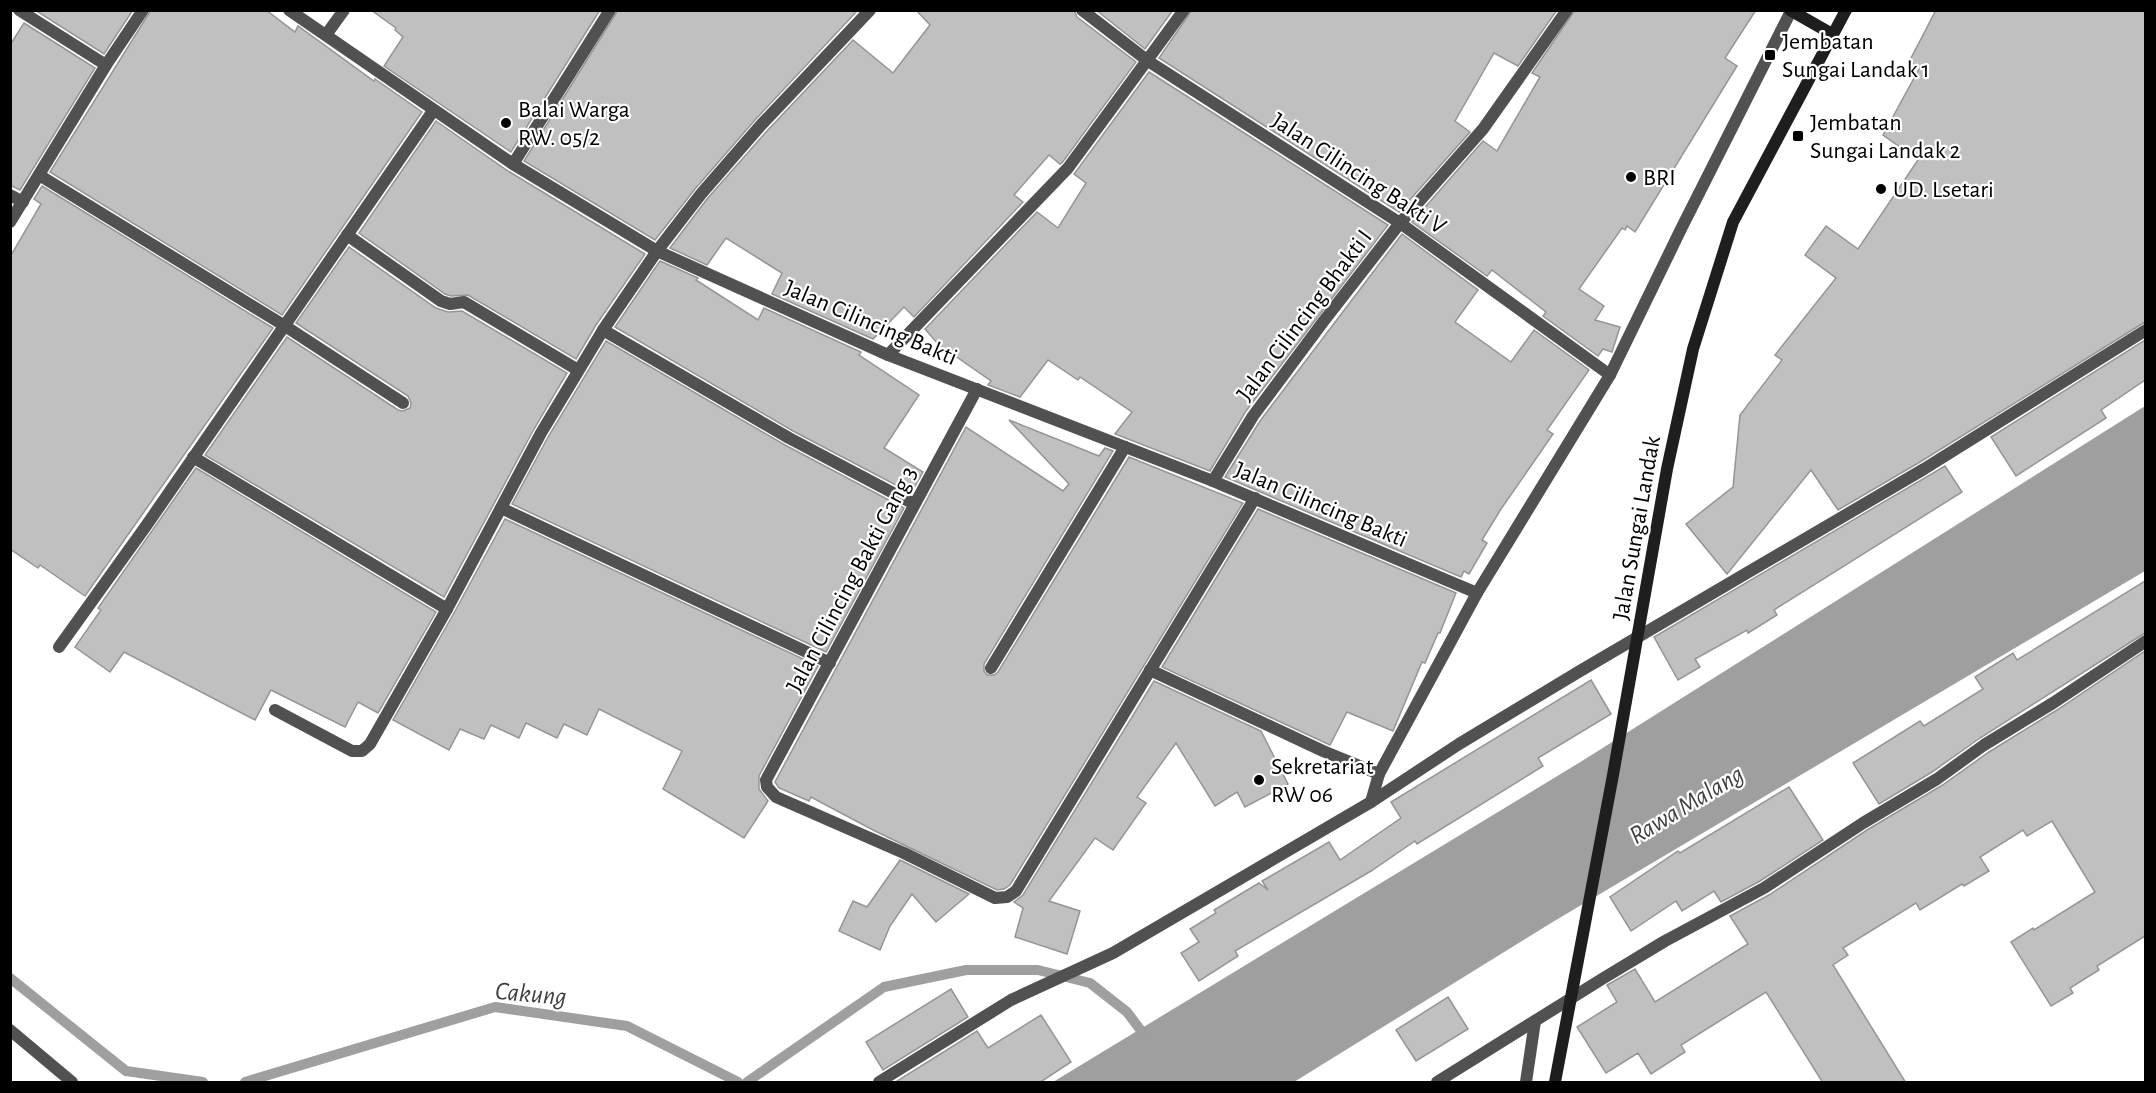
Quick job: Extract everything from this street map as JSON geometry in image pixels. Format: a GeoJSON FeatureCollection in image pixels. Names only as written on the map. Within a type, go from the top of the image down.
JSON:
{"type":"FeatureCollection","features":[{"type":"Feature","properties":{"kind":"street"},"geometry":{"type":"LineString","coordinates":[[19,10],[106,65]]}},
{"type":"Feature","properties":{"kind":"street"},"geometry":{"type":"LineString","coordinates":[[10,222],[106,65],[143,10]]}},
{"type":"Feature","properties":{"kind":"street","name":"Jalan Cilincing Bakti"},"geometry":{"type":"LineString","coordinates":[[289,10],[513,164],[657,251],[888,355],[1214,481],[1477,593]]}},
{"type":"Feature","properties":{"kind":"street"},"geometry":{"type":"LineString","coordinates":[[326,35],[344,10]]}},
{"type":"Feature","properties":{"kind":"street"},"geometry":{"type":"LineString","coordinates":[[513,164],[610,10]]}},
{"type":"Feature","properties":{"kind":"street"},"geometry":{"type":"LineString","coordinates":[[275,710],[352,751],[362,751],[369,744],[447,609],[541,433],[603,330],[657,251],[701,194],[761,125],[870,10]]}},
{"type":"Feature","properties":{"kind":"street","name":"Jalan Cilincing Bakti V"},"geometry":{"type":"LineString","coordinates":[[1082,10],[1148,61],[1400,223],[1610,375]]}},
{"type":"Feature","properties":{"kind":"street"},"geometry":{"type":"LineString","coordinates":[[888,355],[1068,168],[1184,10]]}},
{"type":"Feature","properties":{"kind":"street","name":"Jalan Cilincing Bhakti I"},"geometry":{"type":"LineString","coordinates":[[1214,481],[1253,416],[1400,223],[1483,129],[1567,10]]}},
{"type":"Feature","properties":{"kind":"street","name":"Jalan Sungai Landak"},"geometry":{"type":"LineString","coordinates":[[1555,1083],[1611,787],[1667,469],[1693,349],[1733,222],[1846,10]]}},
{"type":"Feature","properties":{"kind":"street"},"geometry":{"type":"LineString","coordinates":[[1371,802],[1379,774],[1477,593],[1610,375],[1791,11],[1832,34]]}},
{"type":"Feature","properties":{"kind":"street"},"geometry":{"type":"LineString","coordinates":[[59,647],[194,457],[433,111]]}},
{"type":"Feature","properties":{"kind":"street"},"geometry":{"type":"LineString","coordinates":[[39,175],[285,326],[403,404]]}},
{"type":"Feature","properties":{"kind":"street"},"geometry":{"type":"LineString","coordinates":[[10,195],[23,202]]}},
{"type":"Feature","properties":{"kind":"street"},"geometry":{"type":"LineString","coordinates":[[347,235],[441,301],[450,304],[464,302],[578,370]]}},
{"type":"Feature","properties":{"kind":"street"},"geometry":{"type":"LineString","coordinates":[[603,330],[789,438],[914,504]]}},
{"type":"Feature","properties":{"kind":"street"},"geometry":{"type":"LineString","coordinates":[[879,1083],[1011,1000],[1113,953],[1371,802],[1459,744],[1924,469],[2145,330]]}},
{"type":"Feature","properties":{"kind":"street","name":"Jalan Cilincing Bakti Gang 3"},"geometry":{"type":"LineString","coordinates":[[977,389],[766,780],[769,790],[776,797],[904,853],[995,898],[1007,897],[1016,891],[1150,670]]}},
{"type":"Feature","properties":{"kind":"street"},"geometry":{"type":"LineString","coordinates":[[991,668],[1125,447]]}},
{"type":"Feature","properties":{"kind":"street"},"geometry":{"type":"LineString","coordinates":[[194,457],[447,609]]}},
{"type":"Feature","properties":{"kind":"street"},"geometry":{"type":"LineString","coordinates":[[1255,498],[1150,670],[1323,751],[1379,774]]}},
{"type":"Feature","properties":{"kind":"street"},"geometry":{"type":"LineString","coordinates":[[501,508],[830,663]]}},
{"type":"Feature","properties":{"kind":"street"},"geometry":{"type":"LineString","coordinates":[[1437,1083],[1665,941],[1764,888],[1863,822],[1937,779],[1984,745],[2053,703],[2145,641]]}},
{"type":"Feature","properties":{"kind":"street"},"geometry":{"type":"LineString","coordinates":[[1526,1083],[1535,1021]]}},
{"type":"Feature","properties":{"kind":"street"},"geometry":{"type":"LineString","coordinates":[[10,1030],[72,1083]]}},
{"type":"Feature","properties":{"kind":"water","name":"Rawa Malang"},"geometry":{"type":"Polygon","coordinates":[[[2145,406],[2145,571],[1551,923],[1294,1082],[1053,1082],[1582,761],[2145,406]]]}},
{"type":"Feature","properties":{"kind":"building"},"geometry":{"type":"Polygon","coordinates":[[[35,10],[133,10],[104,54],[35,10]]]}},
{"type":"Feature","properties":{"kind":"building"},"geometry":{"type":"Polygon","coordinates":[[[151,10],[266,10],[295,32],[298,26],[374,81],[375,79],[422,112],[282,315],[50,172],[151,10]]]}},
{"type":"Feature","properties":{"kind":"building"},"geometry":{"type":"Polygon","coordinates":[[[371,10],[600,10],[511,152],[384,66],[403,37],[395,30],[396,28],[371,10]]]}},
{"type":"Feature","properties":{"kind":"building"},"geometry":{"type":"Polygon","coordinates":[[[618,10],[858,10],[755,120],[695,189],[655,240],[524,161],[618,10]]]}},
{"type":"Feature","properties":{"kind":"building"},"geometry":{"type":"Polygon","coordinates":[[[916,10],[1074,10],[1077,17],[1136,62],[1062,163],[1060,164],[1049,155],[1014,195],[1023,202],[914,317],[904,307],[873,339],[772,294],[782,273],[726,238],[707,265],[670,248],[707,199],[853,40],[893,73],[930,25],[916,10]]]}},
{"type":"Feature","properties":{"kind":"building"},"geometry":{"type":"Polygon","coordinates":[[[1096,10],[1173,10],[1145,49],[1096,10]]]}},
{"type":"Feature","properties":{"kind":"building"},"geometry":{"type":"Polygon","coordinates":[[[1192,10],[1557,10],[1518,66],[1494,53],[1455,121],[1470,132],[1399,212],[1159,58],[1192,10]]]}},
{"type":"Feature","properties":{"kind":"building"},"geometry":{"type":"Polygon","coordinates":[[[1575,10],[1756,10],[1725,58],[1737,66],[1635,232],[1627,226],[1625,230],[1622,228],[1579,289],[1604,306],[1595,320],[1620,327],[1612,352],[1603,349],[1598,356],[1543,316],[1546,312],[1492,270],[1487,276],[1412,222],[1483,141],[1497,151],[1540,77],[1532,73],[1575,10]]]}},
{"type":"Feature","properties":{"kind":"building"},"geometry":{"type":"Polygon","coordinates":[[[1936,10],[2145,10],[2145,322],[1920,462],[1838,510],[1811,470],[1727,574],[1686,524],[1733,487],[1740,415],[1782,360],[1775,355],[1836,278],[1805,255],[1826,226],[1858,249],[1918,160],[1883,135],[1920,67],[1909,62],[1936,10]]]}},
{"type":"Feature","properties":{"kind":"building"},"geometry":{"type":"Polygon","coordinates":[[[24,23],[95,68],[20,190],[10,185],[10,45],[24,23]]]}},
{"type":"Feature","properties":{"kind":"building"},"geometry":{"type":"Polygon","coordinates":[[[1149,72],[1388,225],[1246,411],[1210,471],[1115,434],[1132,412],[1080,377],[1078,380],[1048,360],[1020,397],[988,385],[991,381],[938,344],[925,329],[1037,212],[1058,228],[1086,183],[1074,174],[1149,72]]]}},
{"type":"Feature","properties":{"kind":"building"},"geometry":{"type":"Polygon","coordinates":[[[436,121],[508,171],[645,254],[596,325],[576,359],[468,295],[445,294],[359,233],[436,121]]]}},
{"type":"Feature","properties":{"kind":"building"},"geometry":{"type":"Polygon","coordinates":[[[42,186],[273,328],[85,596],[40,565],[38,568],[10,549],[10,257],[41,204],[34,199],[42,186]]]}},
{"type":"Feature","properties":{"kind":"building"},"geometry":{"type":"Polygon","coordinates":[[[1402,234],[1478,290],[1455,322],[1511,362],[1534,330],[1589,370],[1547,430],[1553,434],[1482,540],[1487,543],[1469,574],[1464,571],[1461,577],[1225,477],[1260,421],[1402,234]]]}},
{"type":"Feature","properties":{"kind":"building"},"geometry":{"type":"Polygon","coordinates":[[[349,247],[436,308],[448,312],[462,311],[567,373],[534,429],[444,597],[205,455],[287,337],[398,410],[403,411],[410,408],[411,403],[408,396],[296,323],[349,247]]]}},
{"type":"Feature","properties":{"kind":"building"},"geometry":{"type":"Polygon","coordinates":[[[660,261],[698,278],[696,280],[758,320],[764,308],[861,352],[859,355],[919,395],[884,448],[923,472],[911,493],[793,431],[615,327],[660,261]]]}},
{"type":"Feature","properties":{"kind":"building"},"geometry":{"type":"Polygon","coordinates":[[[2145,340],[2145,380],[2101,410],[2106,418],[2016,476],[1991,437],[2145,340]]]}},
{"type":"Feature","properties":{"kind":"building"},"geometry":{"type":"Polygon","coordinates":[[[606,341],[785,445],[904,508],[826,652],[512,504],[548,437],[606,341]]]}},
{"type":"Feature","properties":{"kind":"building"},"geometry":{"type":"Polygon","coordinates":[[[1009,420],[1099,456],[1105,448],[1113,451],[984,664],[984,671],[987,675],[994,675],[998,672],[1129,457],[1243,503],[1010,885],[997,890],[811,797],[809,801],[779,788],[775,782],[966,427],[1063,491],[1069,484],[1009,420]]]}},
{"type":"Feature","properties":{"kind":"building"},"geometry":{"type":"Polygon","coordinates":[[[1945,466],[1962,492],[1774,610],[1777,615],[1748,633],[1747,630],[1695,659],[1700,667],[1678,680],[1654,637],[1945,466]]]}},
{"type":"Feature","properties":{"kind":"building"},"geometry":{"type":"Polygon","coordinates":[[[196,468],[436,612],[378,713],[358,702],[345,727],[271,690],[255,720],[124,652],[110,672],[75,647],[101,610],[98,608],[196,468]]]}},
{"type":"Feature","properties":{"kind":"building"},"geometry":{"type":"Polygon","coordinates":[[[1258,509],[1456,593],[1440,633],[1425,663],[1422,662],[1393,731],[1347,712],[1330,745],[1162,667],[1258,509]]]}},
{"type":"Feature","properties":{"kind":"building"},"geometry":{"type":"Polygon","coordinates":[[[505,519],[818,666],[759,776],[759,789],[768,801],[744,838],[663,789],[682,751],[599,709],[587,735],[564,724],[557,738],[526,723],[519,738],[491,725],[484,739],[460,729],[449,750],[393,720],[505,519]]]}},
{"type":"Feature","properties":{"kind":"building"},"geometry":{"type":"Polygon","coordinates":[[[2145,581],[2145,633],[1879,804],[1853,763],[1920,721],[1924,726],[1983,689],[1975,677],[2013,653],[2017,660],[2145,581]]]}},
{"type":"Feature","properties":{"kind":"building"},"geometry":{"type":"Polygon","coordinates":[[[2145,651],[2145,936],[2097,966],[2099,970],[2070,988],[2073,993],[2051,1006],[2011,942],[2095,892],[2052,821],[2027,836],[2023,830],[1980,857],[1989,871],[1964,886],[1962,884],[1920,910],[1916,903],[1843,948],[1848,955],[1833,965],[1906,1083],[1823,1083],[1766,992],[1681,1045],[1685,1052],[1651,1074],[1638,1053],[1606,1073],[1577,1027],[1617,1002],[1607,985],[1635,969],[1655,1002],[1748,944],[1730,916],[1769,895],[1867,830],[1941,786],[1989,752],[2145,651]]]}},
{"type":"Feature","properties":{"kind":"building"},"geometry":{"type":"Polygon","coordinates":[[[1591,680],[1611,714],[1538,758],[1543,766],[1417,844],[1415,841],[1371,871],[1235,951],[1238,956],[1199,981],[1181,953],[1199,942],[1190,929],[1216,913],[1214,910],[1259,883],[1268,890],[1262,881],[1329,842],[1340,860],[1401,818],[1391,802],[1591,680]]]}},
{"type":"Feature","properties":{"kind":"building"},"geometry":{"type":"Polygon","coordinates":[[[1154,681],[1261,731],[1288,784],[1245,807],[1237,792],[1215,806],[1176,743],[1137,797],[1146,803],[1113,850],[1095,838],[1049,901],[1080,911],[1067,954],[1015,937],[1023,908],[1014,902],[1023,895],[1154,681]]]}},
{"type":"Feature","properties":{"kind":"building"},"geometry":{"type":"Polygon","coordinates":[[[1789,787],[1823,840],[1760,881],[1721,902],[1714,891],[1682,911],[1676,901],[1631,931],[1610,897],[1678,851],[1680,853],[1789,787]]]}},
{"type":"Feature","properties":{"kind":"building"},"geometry":{"type":"Polygon","coordinates":[[[900,860],[969,894],[936,922],[912,894],[890,926],[880,950],[839,931],[853,901],[867,907],[900,860]]]}},
{"type":"Feature","properties":{"kind":"building"},"geometry":{"type":"Polygon","coordinates":[[[951,989],[968,1017],[883,1070],[866,1042],[951,989]]]}},
{"type":"Feature","properties":{"kind":"building"},"geometry":{"type":"Polygon","coordinates":[[[1448,997],[1468,1029],[1416,1061],[1396,1030],[1448,997]]]}},
{"type":"Feature","properties":{"kind":"building"},"geometry":{"type":"Polygon","coordinates":[[[1041,1015],[1071,1062],[1039,1083],[894,1083],[977,1031],[988,1048],[1041,1015]]]}},
{"type":"Feature","properties":{"kind":"waterway"},"geometry":{"type":"LineString","coordinates":[[747,1082],[884,987],[966,970],[1038,970],[1090,983],[1127,1012],[1148,1040]]}},
{"type":"Feature","properties":{"kind":"waterway","name":"Cakung"},"geometry":{"type":"LineString","coordinates":[[10,978],[126,1071],[203,1082]]}},
{"type":"Feature","properties":{"kind":"waterway","name":"Cakung"},"geometry":{"type":"LineString","coordinates":[[245,1082],[495,1007],[627,1026],[738,1082]]}},
{"type":"Feature","properties":{"kind":"place","name":"Jembatan Sungai Landak 1"},"geometry":{"type":"Point","coordinates":[1770,55]}},
{"type":"Feature","properties":{"kind":"place","name":"Balai Warga RW. 05/2"},"geometry":{"type":"Point","coordinates":[506,123]}},
{"type":"Feature","properties":{"kind":"place","name":"Jembatan Sungai Landak 2"},"geometry":{"type":"Point","coordinates":[1798,136]}},
{"type":"Feature","properties":{"kind":"place","name":"BRI"},"geometry":{"type":"Point","coordinates":[1631,177]}},
{"type":"Feature","properties":{"kind":"place","name":"UD. Lsetari"},"geometry":{"type":"Point","coordinates":[1881,189]}},
{"type":"Feature","properties":{"kind":"place","name":"Sekretariat RW 06"},"geometry":{"type":"Point","coordinates":[1259,780]}}]}
